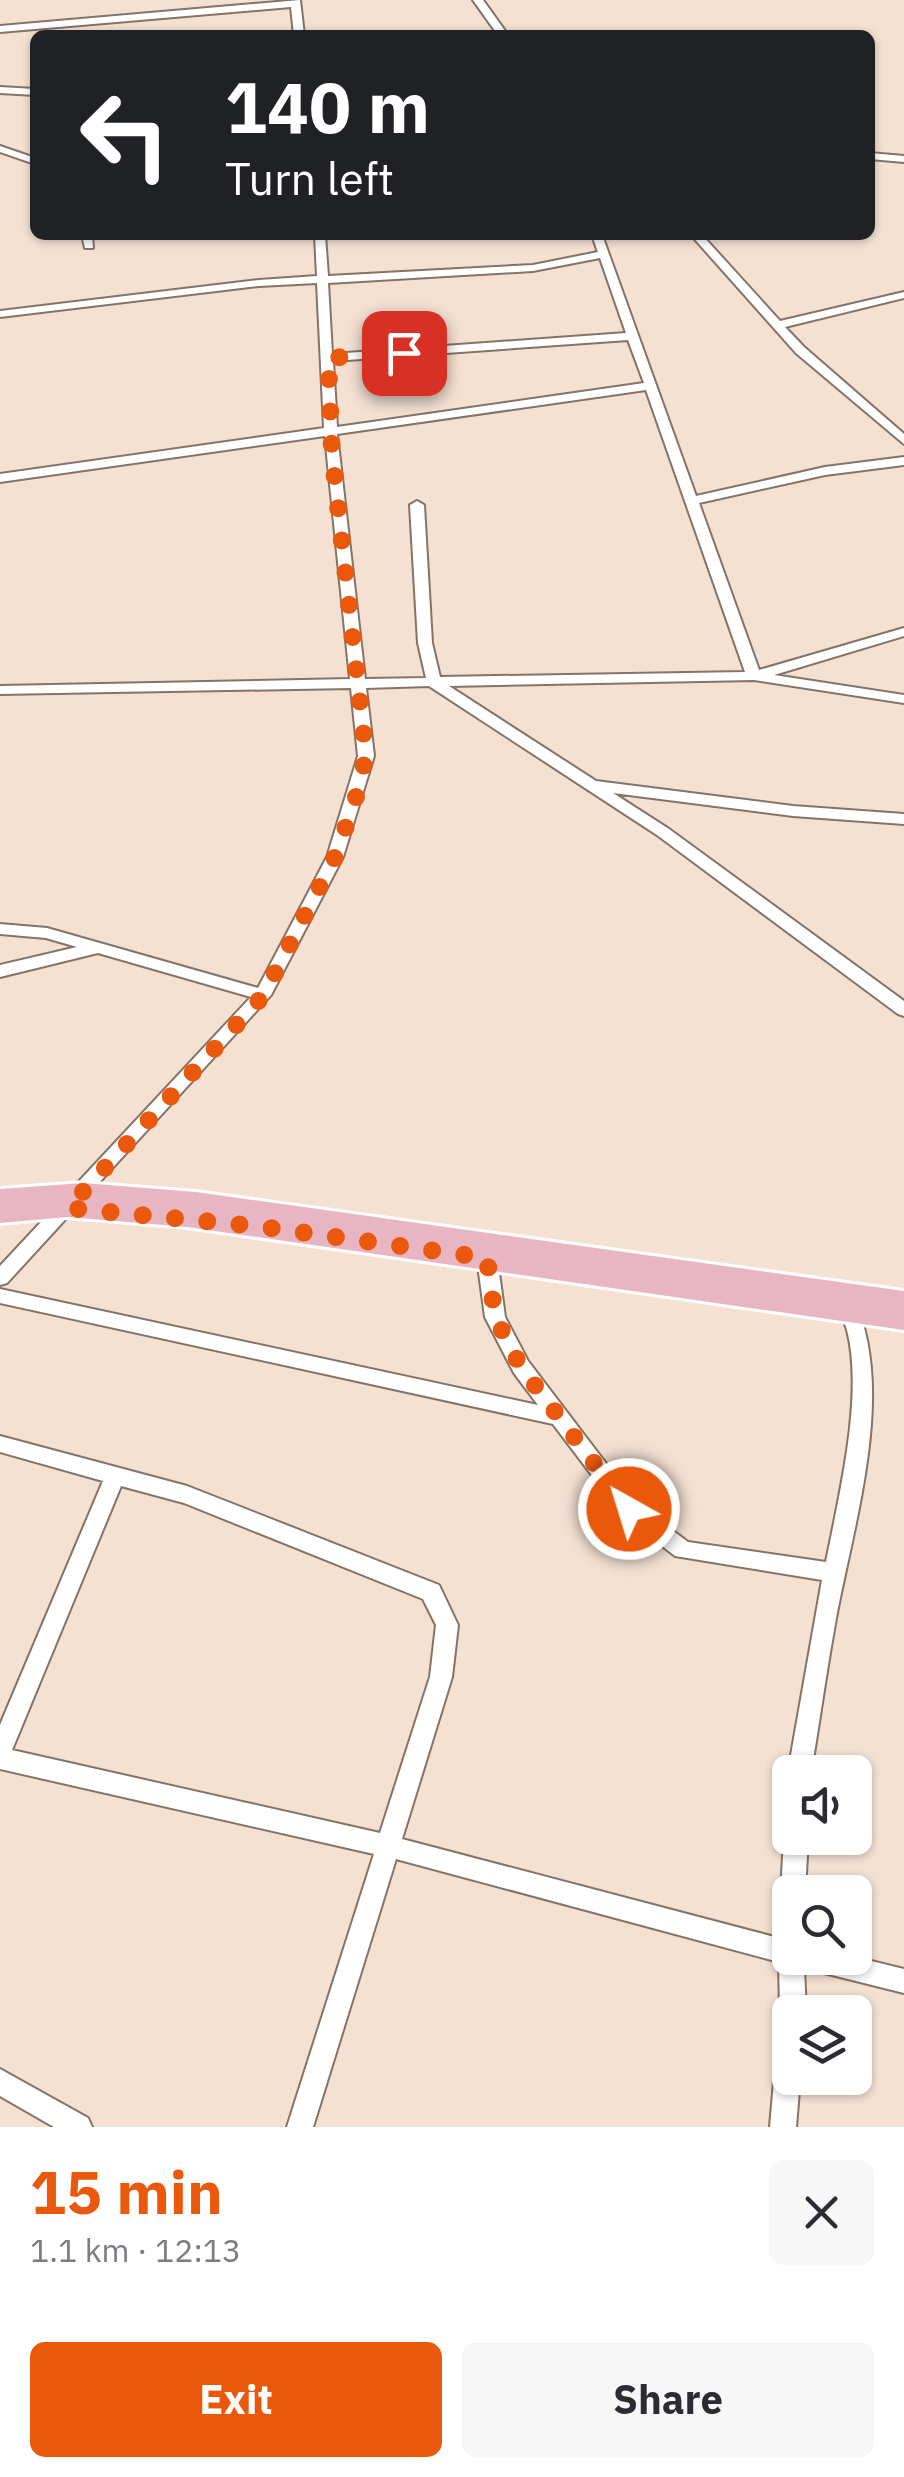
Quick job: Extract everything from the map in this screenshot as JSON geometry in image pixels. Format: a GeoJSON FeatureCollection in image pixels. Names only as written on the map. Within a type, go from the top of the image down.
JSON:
{"type":"FeatureCollection","features":[{"type":"Feature","properties":{"kind":"main road"},"geometry":{"type":"LineString","coordinates":[[0,1198],[332,1218],[904,1301]]}},
{"type":"Feature","properties":{"kind":"main road"},"geometry":{"type":"LineString","coordinates":[[0,1214],[76,1200],[904,1320]]}},
{"type":"Feature","properties":{"kind":"street"},"geometry":{"type":"LineString","coordinates":[[478,0],[499,30]]}},
{"type":"Feature","properties":{"kind":"street"},"geometry":{"type":"LineString","coordinates":[[0,29],[296,2],[299,30]]}},
{"type":"Feature","properties":{"kind":"street"},"geometry":{"type":"LineString","coordinates":[[0,90],[30,92]]}},
{"type":"Feature","properties":{"kind":"street"},"geometry":{"type":"LineString","coordinates":[[0,150],[30,159]]}},
{"type":"Feature","properties":{"kind":"street"},"geometry":{"type":"LineString","coordinates":[[875,156],[904,159]]}},
{"type":"Feature","properties":{"kind":"street"},"geometry":{"type":"LineString","coordinates":[[0,1278],[263,996],[335,857],[355,801],[366,756],[354,683],[330,430],[321,240]]}},
{"type":"Feature","properties":{"kind":"street"},"geometry":{"type":"LineString","coordinates":[[599,240],[754,676]]}},
{"type":"Feature","properties":{"kind":"street"},"geometry":{"type":"LineString","coordinates":[[701,240],[777,324],[904,440]]}},
{"type":"Feature","properties":{"kind":"street"},"geometry":{"type":"LineString","coordinates":[[0,314],[259,283],[533,268],[604,254]]}},
{"type":"Feature","properties":{"kind":"street"},"geometry":{"type":"LineString","coordinates":[[777,324],[904,294]]}},
{"type":"Feature","properties":{"kind":"street"},"geometry":{"type":"LineString","coordinates":[[328,358],[634,336]]}},
{"type":"Feature","properties":{"kind":"street"},"geometry":{"type":"LineString","coordinates":[[0,478],[651,386]]}},
{"type":"Feature","properties":{"kind":"street"},"geometry":{"type":"LineString","coordinates":[[692,501],[825,470],[904,461]]}},
{"type":"Feature","properties":{"kind":"street"},"geometry":{"type":"LineString","coordinates":[[417,505],[425,643],[434,683],[663,832],[904,1010]]}},
{"type":"Feature","properties":{"kind":"street"},"geometry":{"type":"LineString","coordinates":[[754,676],[904,632]]}},
{"type":"Feature","properties":{"kind":"street"},"geometry":{"type":"LineString","coordinates":[[0,690],[434,683],[567,676],[754,676],[904,698]]}},
{"type":"Feature","properties":{"kind":"street"},"geometry":{"type":"LineString","coordinates":[[591,786],[793,811],[904,818]]}},
{"type":"Feature","properties":{"kind":"street"},"geometry":{"type":"LineString","coordinates":[[0,929],[47,933],[263,996]]}},
{"type":"Feature","properties":{"kind":"street"},"geometry":{"type":"LineString","coordinates":[[0,971],[97,948]]}},
{"type":"Feature","properties":{"kind":"street"},"geometry":{"type":"LineString","coordinates":[[487,1258],[495,1317],[521,1367],[629,1509],[683,1550],[833,1572]]}},
{"type":"Feature","properties":{"kind":"street"},"geometry":{"type":"LineString","coordinates":[[803,1755],[859,1437],[860,1357],[852,1312],[838,1290]]}},
{"type":"Feature","properties":{"kind":"street"},"geometry":{"type":"LineString","coordinates":[[0,1296],[558,1417]]}},
{"type":"Feature","properties":{"kind":"street"},"geometry":{"type":"LineString","coordinates":[[0,1444],[187,1495],[431,1592],[447,1625],[441,1677],[300,2127]]}},
{"type":"Feature","properties":{"kind":"street"},"geometry":{"type":"LineString","coordinates":[[115,1476],[0,1755],[388,1846],[772,1950]]}},
{"type":"Feature","properties":{"kind":"street"},"geometry":{"type":"LineString","coordinates":[[872,1973],[904,1981]]}},
{"type":"Feature","properties":{"kind":"street"},"geometry":{"type":"LineString","coordinates":[[0,2082],[79,2127]]}},
{"type":"Feature","properties":{"kind":"street"},"geometry":{"type":"LineString","coordinates":[[784,2127],[786,2095]]}},
{"type":"Feature","properties":{"kind":"route"},"geometry":{"type":"LineString","coordinates":[[404,353],[328,358],[332,453],[354,683],[366,756],[335,857],[263,996],[68,1208],[324,1234],[487,1258],[495,1317],[521,1367],[629,1509]]}}]}
